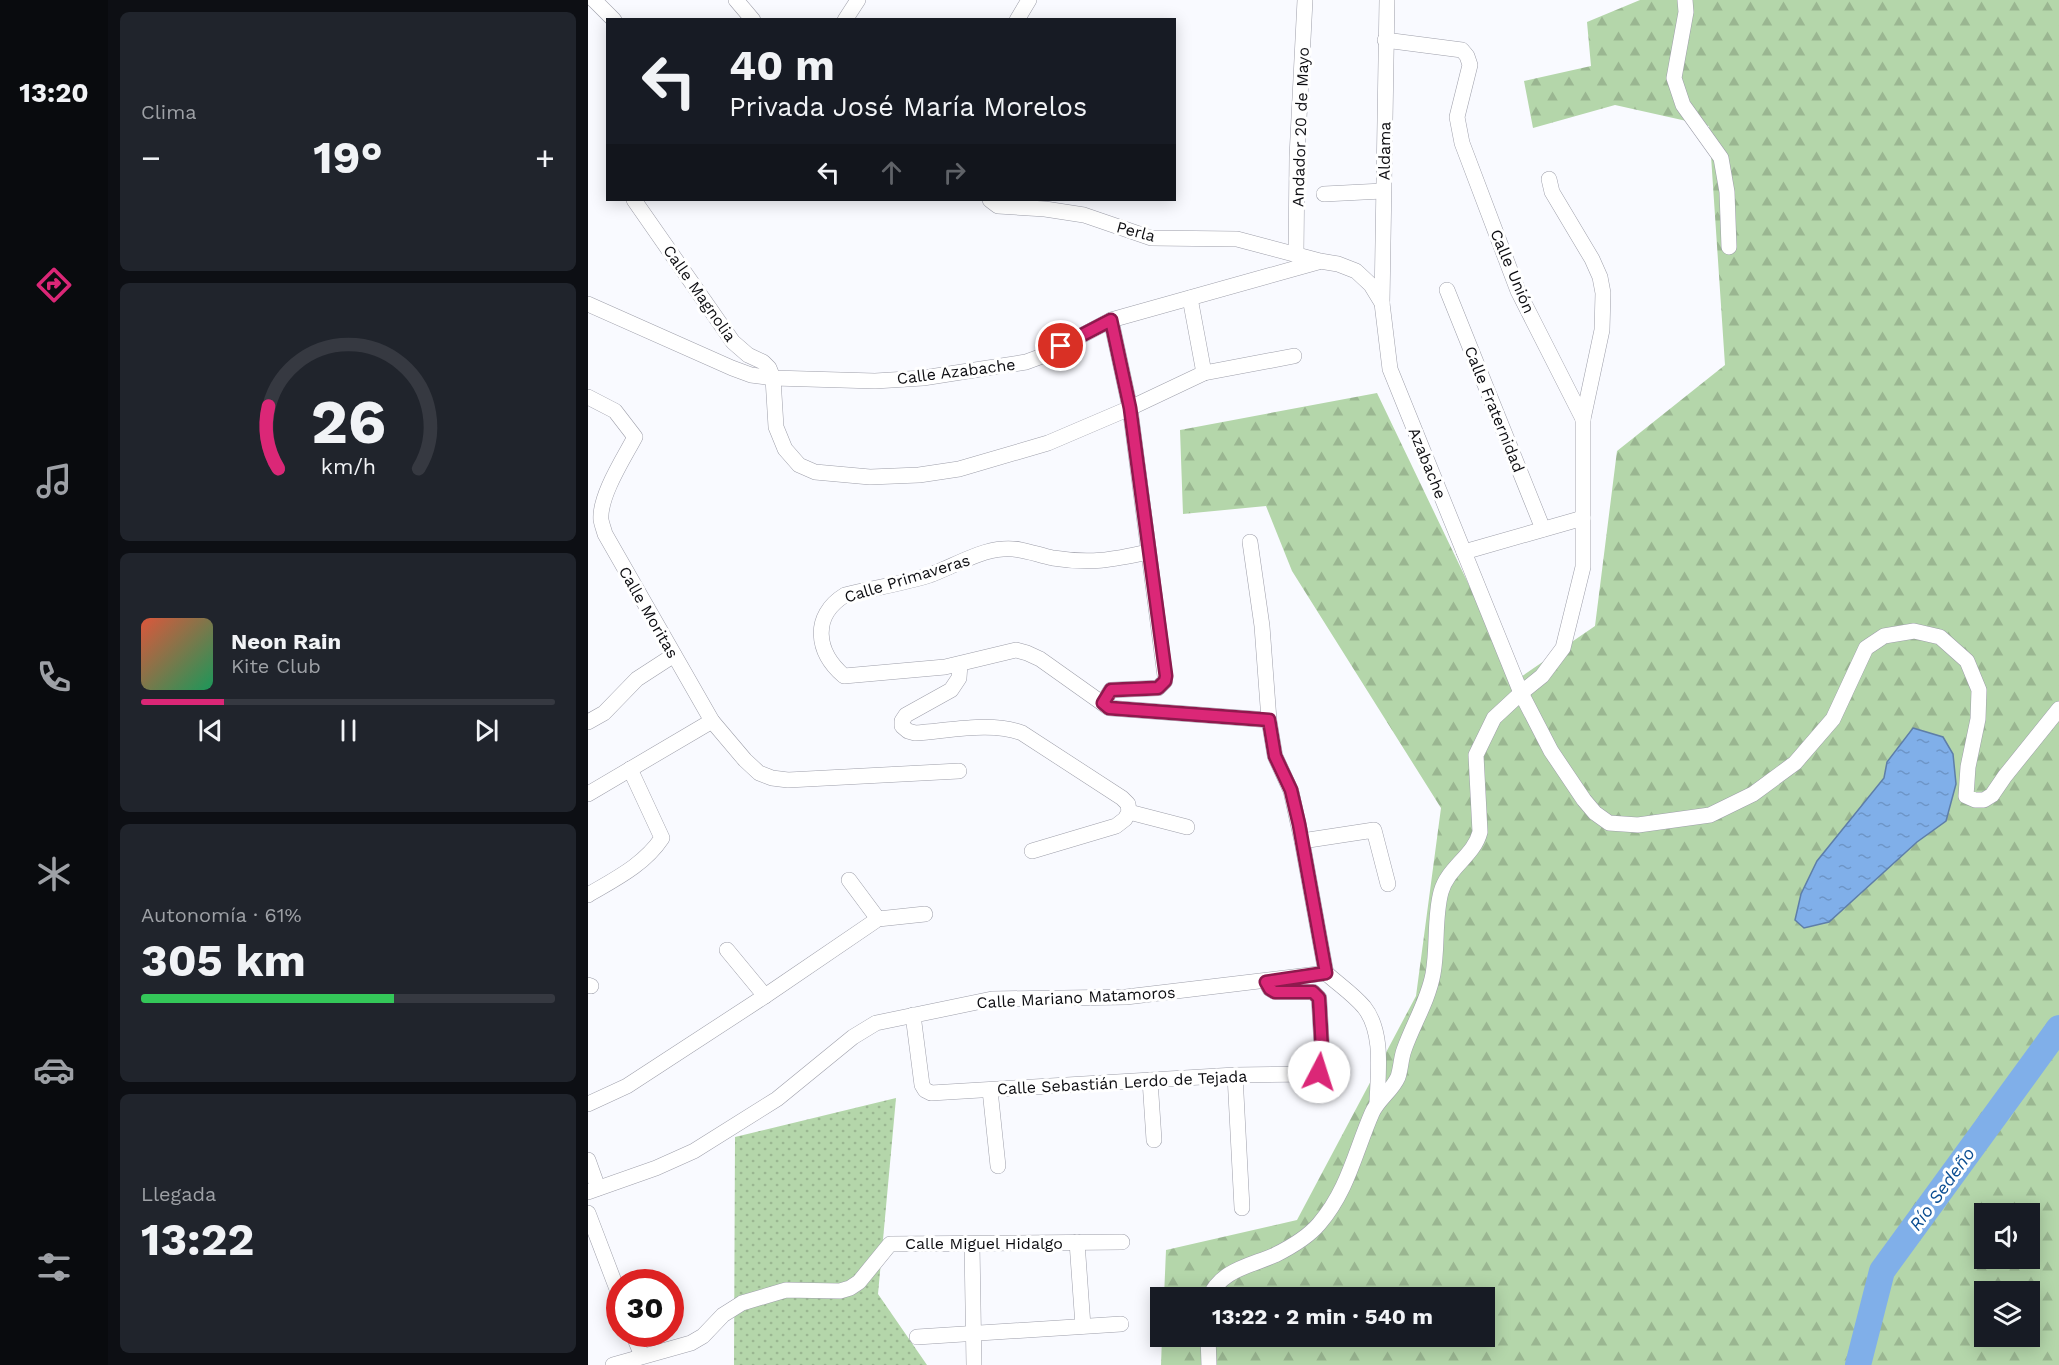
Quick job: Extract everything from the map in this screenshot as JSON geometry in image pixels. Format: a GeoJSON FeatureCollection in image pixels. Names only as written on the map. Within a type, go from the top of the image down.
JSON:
{"type":"FeatureCollection","features":[{"type":"Feature","properties":{"kind":"street"},"geometry":{"type":"LineString","coordinates":[[594,0],[612,18]]}},
{"type":"Feature","properties":{"kind":"street"},"geometry":{"type":"LineString","coordinates":[[736,0],[751,18]]}},
{"type":"Feature","properties":{"kind":"street"},"geometry":{"type":"LineString","coordinates":[[846,18],[858,0]]}},
{"type":"Feature","properties":{"kind":"street"},"geometry":{"type":"LineString","coordinates":[[1018,18],[1029,0]]}},
{"type":"Feature","properties":{"kind":"street","name":"Andador 20 de Mayo"},"geometry":{"type":"LineString","coordinates":[[1296,255],[1297,157],[1305,0]]}},
{"type":"Feature","properties":{"kind":"street","name":"Aldama"},"geometry":{"type":"LineString","coordinates":[[1382,303],[1387,0]]}},
{"type":"Feature","properties":{"kind":"street"},"geometry":{"type":"LineString","coordinates":[[1685,0],[1686,12],[1674,78],[1683,105],[1721,158],[1727,192],[1729,247]]}},
{"type":"Feature","properties":{"kind":"street","name":"Calle Unión"},"geometry":{"type":"LineString","coordinates":[[1385,40],[1462,50],[1467,56],[1470,65],[1457,117],[1462,143],[1518,291],[1583,419]]}},
{"type":"Feature","properties":{"kind":"street"},"geometry":{"type":"LineString","coordinates":[[1377,1103],[1393,1086],[1398,1076],[1404,1051],[1427,997],[1433,973],[1440,894],[1445,881],[1477,843],[1480,832],[1476,755],[1494,718],[1542,676],[1563,648],[1583,567],[1583,419],[1602,330],[1603,293],[1600,277],[1592,259],[1552,192],[1549,179]]}},
{"type":"Feature","properties":{"kind":"street"},"geometry":{"type":"LineString","coordinates":[[1324,194],[1383,191]]}},
{"type":"Feature","properties":{"kind":"street","name":"Calle Magnolia"},"geometry":{"type":"LineString","coordinates":[[635,201],[733,342],[748,355],[763,362],[769,368],[772,378]]}},
{"type":"Feature","properties":{"kind":"street","name":"Perla"},"geometry":{"type":"LineString","coordinates":[[991,201],[998,206],[1045,209],[1084,215],[1151,238],[1237,239],[1320,261]]}},
{"type":"Feature","properties":{"kind":"street","name":"Azabache"},"geometry":{"type":"LineString","coordinates":[[1320,261],[1338,264],[1356,271],[1371,285],[1382,303],[1390,369],[1521,693],[1551,751],[1595,813],[1609,823],[1638,825],[1710,815],[1753,794],[1795,763],[1833,719],[1866,648],[1884,636],[1914,631],[1940,637],[1968,661],[1979,690],[1978,719],[1968,767],[1966,796],[1984,800],[1992,795],[2059,709]]}},
{"type":"Feature","properties":{"kind":"street","name":"Calle Azabache"},"geometry":{"type":"LineString","coordinates":[[588,304],[751,375],[772,378],[875,381],[923,378],[1026,362],[1045,355],[1111,320],[1320,261]]}},
{"type":"Feature","properties":{"kind":"street","name":"Calle Fraternidad"},"geometry":{"type":"LineString","coordinates":[[1447,290],[1543,529]]}},
{"type":"Feature","properties":{"kind":"street"},"geometry":{"type":"LineString","coordinates":[[1190,298],[1204,373]]}},
{"type":"Feature","properties":{"kind":"street"},"geometry":{"type":"LineString","coordinates":[[1103,703],[1111,690],[1158,688],[1165,681],[1130,408],[1111,320]]}},
{"type":"Feature","properties":{"kind":"street"},"geometry":{"type":"LineString","coordinates":[[772,378],[776,427],[785,449],[800,465],[815,472],[870,477],[919,475],[959,469],[1048,443],[1204,373],[1294,356]]}},
{"type":"Feature","properties":{"kind":"street","name":"Calle Moritas"},"geometry":{"type":"LineString","coordinates":[[588,397],[615,411],[635,437],[608,490],[601,519],[605,534],[712,721],[745,760],[759,772],[772,778],[788,780],[959,771]]}},
{"type":"Feature","properties":{"kind":"street"},"geometry":{"type":"LineString","coordinates":[[1464,552],[1583,518]]}},
{"type":"Feature","properties":{"kind":"street"},"geometry":{"type":"LineString","coordinates":[[1214,1287],[1233,1271],[1292,1246],[1318,1225],[1342,1191],[1377,1103],[1377,1038],[1373,1023],[1365,1009],[1326,973],[1291,790],[1275,756],[1269,720],[1262,626],[1250,542]]}},
{"type":"Feature","properties":{"kind":"street","name":"Calle Primaveras"},"geometry":{"type":"LineString","coordinates":[[1148,552],[1109,561],[1083,562],[1050,558],[1015,549],[989,551],[927,576],[844,595],[835,601],[826,612],[821,630],[823,649],[833,667],[844,676],[960,664],[1016,650],[1027,653],[1109,708],[1269,720]]}},
{"type":"Feature","properties":{"kind":"street"},"geometry":{"type":"LineString","coordinates":[[588,722],[604,713],[637,679],[674,655]]}},
{"type":"Feature","properties":{"kind":"street"},"geometry":{"type":"LineString","coordinates":[[960,664],[957,684],[951,690],[906,716],[902,721],[902,726],[915,733],[994,727],[1010,728],[1022,733],[1128,804],[1129,812],[1125,819],[1116,826],[1032,851]]}},
{"type":"Feature","properties":{"kind":"street"},"geometry":{"type":"LineString","coordinates":[[588,794],[712,721]]}},
{"type":"Feature","properties":{"kind":"street"},"geometry":{"type":"LineString","coordinates":[[588,895],[640,863],[653,851],[662,838],[630,769]]}},
{"type":"Feature","properties":{"kind":"street"},"geometry":{"type":"LineString","coordinates":[[1129,812],[1187,827]]}},
{"type":"Feature","properties":{"kind":"street"},"geometry":{"type":"LineString","coordinates":[[1302,841],[1374,830],[1388,884]]}},
{"type":"Feature","properties":{"kind":"street"},"geometry":{"type":"LineString","coordinates":[[849,880],[878,919]]}},
{"type":"Feature","properties":{"kind":"street"},"geometry":{"type":"LineString","coordinates":[[588,1104],[627,1086],[878,919],[925,914]]}},
{"type":"Feature","properties":{"kind":"street"},"geometry":{"type":"LineString","coordinates":[[727,950],[765,996]]}},
{"type":"Feature","properties":{"kind":"street","name":"Calle Mariano Matamoros"},"geometry":{"type":"LineString","coordinates":[[593,1190],[656,1168],[694,1151],[777,1099],[864,1029],[876,1023],[992,999],[1126,997],[1326,973]]}},
{"type":"Feature","properties":{"kind":"street","name":"Calle Sebastián Lerdo de Tejada"},"geometry":{"type":"LineString","coordinates":[[913,1015],[922,1084],[925,1090],[931,1093],[1319,1072],[1323,1068],[1317,994],[1313,992],[1275,992],[1266,982]]}},
{"type":"Feature","properties":{"kind":"street"},"geometry":{"type":"LineString","coordinates":[[1235,1075],[1242,1208]]}},
{"type":"Feature","properties":{"kind":"street"},"geometry":{"type":"LineString","coordinates":[[1150,1080],[1154,1140]]}},
{"type":"Feature","properties":{"kind":"street"},"geometry":{"type":"LineString","coordinates":[[990,1089],[998,1166]]}},
{"type":"Feature","properties":{"kind":"street"},"geometry":{"type":"LineString","coordinates":[[588,1160],[593,1190]]}},
{"type":"Feature","properties":{"kind":"street"},"geometry":{"type":"LineString","coordinates":[[588,1213],[609,1269]]}},
{"type":"Feature","properties":{"kind":"street"},"geometry":{"type":"LineString","coordinates":[[1077,1242],[1083,1326]]}},
{"type":"Feature","properties":{"kind":"street","name":"Calle Miguel Hidalgo"},"geometry":{"type":"LineString","coordinates":[[642,1356],[691,1343],[703,1336],[723,1315],[742,1303],[786,1290],[840,1291],[850,1288],[859,1282],[890,1244],[1122,1242]]}},
{"type":"Feature","properties":{"kind":"street"},"geometry":{"type":"LineString","coordinates":[[972,1245],[974,1365]]}},
{"type":"Feature","properties":{"kind":"street"},"geometry":{"type":"LineString","coordinates":[[917,1337],[1121,1324]]}},
{"type":"Feature","properties":{"kind":"street"},"geometry":{"type":"LineString","coordinates":[[613,1365],[642,1356],[638,1347]]}},
{"type":"Feature","properties":{"kind":"street"},"geometry":{"type":"LineString","coordinates":[[1208,1347],[1209,1365]]}},
{"type":"Feature","properties":{"kind":"green space"},"geometry":{"type":"Polygon","coordinates":[[[1640,0],[2059,0],[2059,1365],[1161,1365],[1162,1347],[1495,1347],[1495,1287],[1164,1287],[1166,1250],[1297,1220],[1416,996],[1441,808],[1292,571],[1266,506],[1183,514],[1180,430],[1377,393],[1515,681],[1595,626],[1617,451],[1725,365],[1709,126],[1615,105],[1533,128],[1524,81],[1591,66],[1587,22],[1640,0]]]}},
{"type":"Feature","properties":{"kind":"green space"},"geometry":{"type":"Polygon","coordinates":[[[896,1098],[878,1294],[927,1365],[734,1365],[735,1137],[896,1098]]]}},
{"type":"Feature","properties":{"kind":"water"},"geometry":{"type":"Polygon","coordinates":[[[1913,728],[1943,737],[1953,754],[1956,784],[1946,821],[1917,842],[1829,922],[1804,928],[1795,920],[1801,894],[1817,861],[1884,778],[1887,762],[1913,728]]]}},
{"type":"Feature","properties":{"kind":"waterway","name":"Río Sedeño"},"geometry":{"type":"LineString","coordinates":[[1858,1365],[1882,1271],[2059,1028]]}},
{"type":"Feature","properties":{"kind":"route"},"geometry":{"type":"LineString","coordinates":[[1061,346],[1111,320],[1130,408],[1166,676],[1165,681],[1158,688],[1111,690],[1103,703],[1109,708],[1269,720],[1275,756],[1291,790],[1299,824],[1326,973],[1266,982],[1275,992],[1313,992],[1317,994],[1323,1068],[1319,1072]]}}]}
